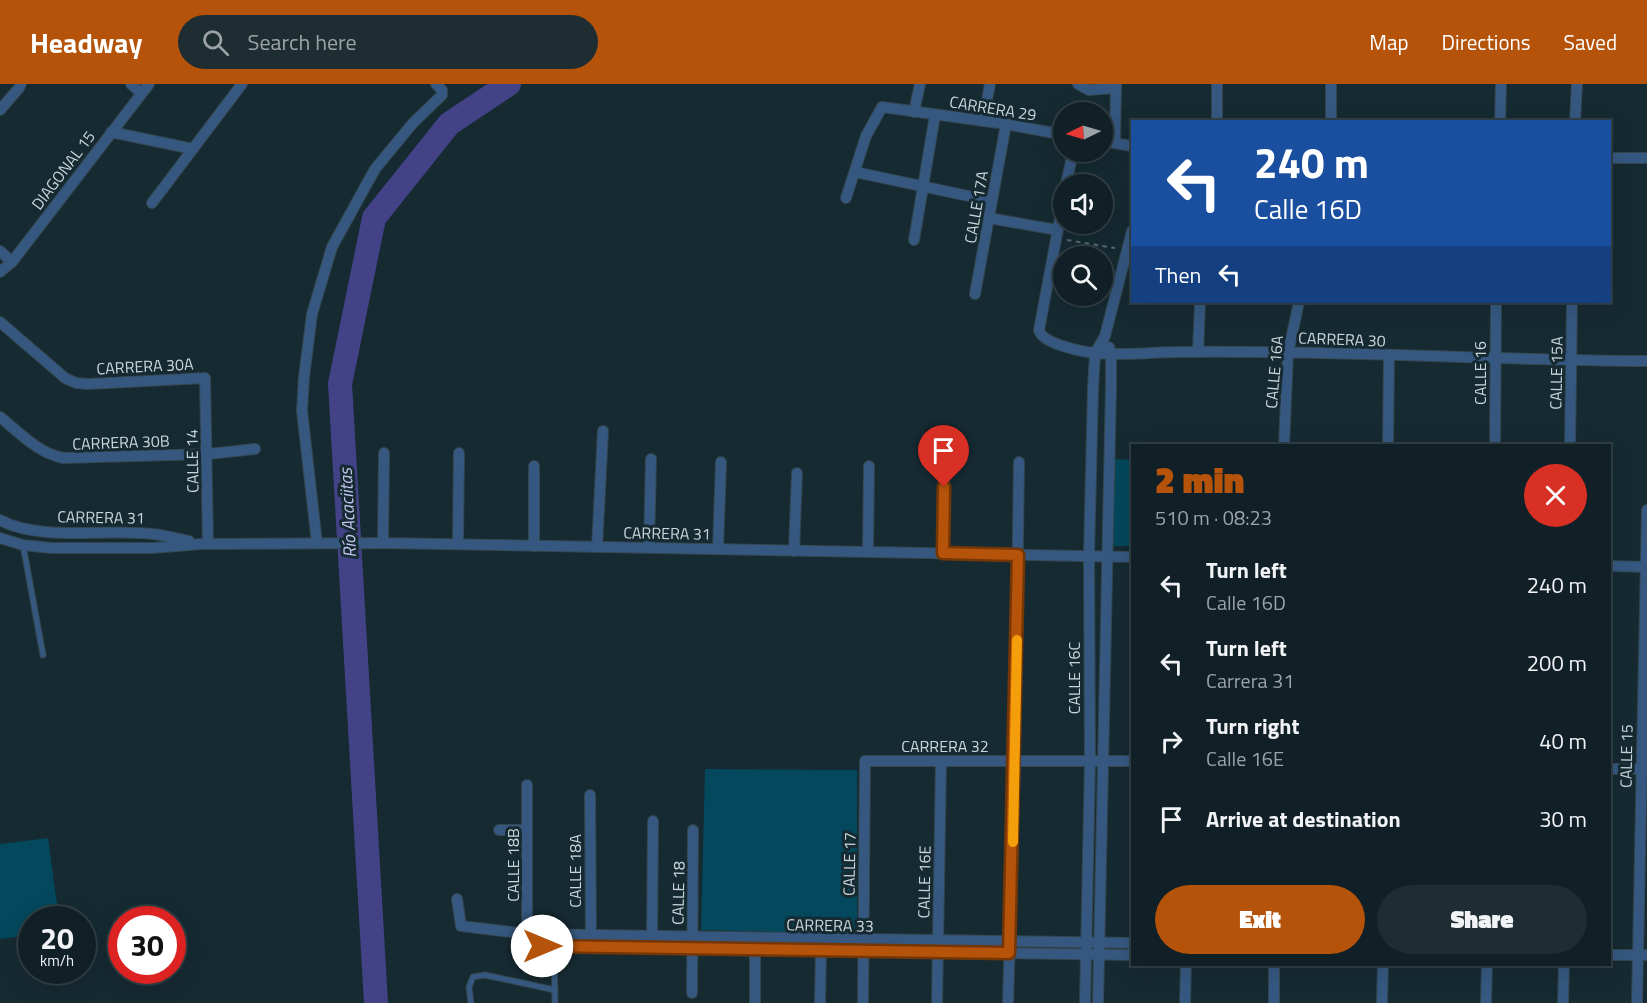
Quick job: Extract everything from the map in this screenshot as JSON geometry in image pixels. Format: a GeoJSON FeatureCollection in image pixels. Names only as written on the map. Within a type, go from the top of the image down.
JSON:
{"type":"FeatureCollection","features":[{"type":"Feature","properties":{"kind":"street"},"geometry":{"type":"LineString","coordinates":[[0,110],[21,84]]}},
{"type":"Feature","properties":{"kind":"street"},"geometry":{"type":"LineString","coordinates":[[131,84],[141,93]]}},
{"type":"Feature","properties":{"kind":"street","name":"DIAGONAL 15"},"geometry":{"type":"LineString","coordinates":[[0,272],[12,262],[149,84]]}},
{"type":"Feature","properties":{"kind":"street"},"geometry":{"type":"LineString","coordinates":[[152,203],[242,84]]}},
{"type":"Feature","properties":{"kind":"street"},"geometry":{"type":"LineString","coordinates":[[914,112],[920,84]]}},
{"type":"Feature","properties":{"kind":"street"},"geometry":{"type":"LineString","coordinates":[[983,121],[990,84]]}},
{"type":"Feature","properties":{"kind":"street"},"geometry":{"type":"LineString","coordinates":[[1078,84],[1089,90],[1116,86],[1115,143],[1131,146]]}},
{"type":"Feature","properties":{"kind":"street"},"geometry":{"type":"LineString","coordinates":[[1217,84],[1217,120]]}},
{"type":"Feature","properties":{"kind":"street"},"geometry":{"type":"LineString","coordinates":[[1331,84],[1331,120]]}},
{"type":"Feature","properties":{"kind":"street"},"geometry":{"type":"LineString","coordinates":[[1500,120],[1501,84]]}},
{"type":"Feature","properties":{"kind":"street"},"geometry":{"type":"LineString","coordinates":[[1575,120],[1577,84]]}},
{"type":"Feature","properties":{"kind":"street"},"geometry":{"type":"LineString","coordinates":[[320,543],[302,411],[312,314],[332,247],[375,169],[413,123],[442,94],[438,86]]}},
{"type":"Feature","properties":{"kind":"street","name":"CARRERA 29"},"geometry":{"type":"LineString","coordinates":[[855,172],[866,136],[882,107],[1053,133]]}},
{"type":"Feature","properties":{"kind":"street"},"geometry":{"type":"LineString","coordinates":[[914,240],[935,115]]}},
{"type":"Feature","properties":{"kind":"street","name":"CALLE 17A"},"geometry":{"type":"LineString","coordinates":[[975,294],[1006,124]]}},
{"type":"Feature","properties":{"kind":"street"},"geometry":{"type":"LineString","coordinates":[[111,132],[193,149]]}},
{"type":"Feature","properties":{"kind":"street"},"geometry":{"type":"LineString","coordinates":[[1611,158],[1647,158]]}},
{"type":"Feature","properties":{"kind":"street"},"geometry":{"type":"LineString","coordinates":[[846,198],[855,172],[992,201]]}},
{"type":"Feature","properties":{"kind":"street"},"geometry":{"type":"LineString","coordinates":[[989,218],[1053,233]]}},
{"type":"Feature","properties":{"kind":"street","name":"CARRERA 30"},"geometry":{"type":"LineString","coordinates":[[1056,234],[1040,334],[1046,340],[1095,353],[1288,352],[1495,359],[1647,361]]}},
{"type":"Feature","properties":{"kind":"street"},"geometry":{"type":"LineString","coordinates":[[1095,353],[1105,336],[1128,267],[1127,251],[1131,235]]}},
{"type":"Feature","properties":{"kind":"street"},"geometry":{"type":"LineString","coordinates":[[0,251],[12,262]]}},
{"type":"Feature","properties":{"kind":"street"},"geometry":{"type":"LineString","coordinates":[[1198,352],[1200,303]]}},
{"type":"Feature","properties":{"kind":"street","name":"CALLE 16A"},"geometry":{"type":"LineString","coordinates":[[1284,444],[1288,352],[1299,303]]}},
{"type":"Feature","properties":{"kind":"street","name":"CALLE 16"},"geometry":{"type":"LineString","coordinates":[[1494,444],[1496,303]]}},
{"type":"Feature","properties":{"kind":"street","name":"CALLE 15A"},"geometry":{"type":"LineString","coordinates":[[1570,444],[1572,303]]}},
{"type":"Feature","properties":{"kind":"street","name":"CARRERA 30A"},"geometry":{"type":"LineString","coordinates":[[0,322],[65,378],[76,383],[205,378]]}},
{"type":"Feature","properties":{"kind":"street"},"geometry":{"type":"LineString","coordinates":[[1105,336],[1111,353]]}},
{"type":"Feature","properties":{"kind":"street","name":"CALLE 16C"},"geometry":{"type":"LineString","coordinates":[[1085,1003],[1090,762],[1089,557],[1095,353]]}},
{"type":"Feature","properties":{"kind":"street","name":"CALLE 16C"},"geometry":{"type":"LineString","coordinates":[[1098,1003],[1111,353]]}},
{"type":"Feature","properties":{"kind":"street"},"geometry":{"type":"LineString","coordinates":[[1388,444],[1389,356]]}},
{"type":"Feature","properties":{"kind":"street","name":"CALLE 14"},"geometry":{"type":"LineString","coordinates":[[205,378],[208,454],[205,544]]}},
{"type":"Feature","properties":{"kind":"street","name":"CARRERA 30B"},"geometry":{"type":"LineString","coordinates":[[0,417],[40,450],[51,456],[63,458],[208,454],[255,449]]}},
{"type":"Feature","properties":{"kind":"street"},"geometry":{"type":"LineString","coordinates":[[597,547],[603,431]]}},
{"type":"Feature","properties":{"kind":"street"},"geometry":{"type":"LineString","coordinates":[[377,542],[384,453]]}},
{"type":"Feature","properties":{"kind":"street"},"geometry":{"type":"LineString","coordinates":[[458,544],[459,453]]}},
{"type":"Feature","properties":{"kind":"street"},"geometry":{"type":"LineString","coordinates":[[649,548],[651,459]]}},
{"type":"Feature","properties":{"kind":"street"},"geometry":{"type":"LineString","coordinates":[[718,549],[721,462]]}},
{"type":"Feature","properties":{"kind":"street"},"geometry":{"type":"LineString","coordinates":[[1008,1003],[1015,762],[1019,462]]}},
{"type":"Feature","properties":{"kind":"street"},"geometry":{"type":"LineString","coordinates":[[943,553],[944,465]]}},
{"type":"Feature","properties":{"kind":"street"},"geometry":{"type":"LineString","coordinates":[[534,466],[534,546]]}},
{"type":"Feature","properties":{"kind":"street"},"geometry":{"type":"LineString","coordinates":[[868,552],[869,466]]}},
{"type":"Feature","properties":{"kind":"street"},"geometry":{"type":"LineString","coordinates":[[795,551],[797,473]]}},
{"type":"Feature","properties":{"kind":"street","name":"CALLE 15"},"geometry":{"type":"LineString","coordinates":[[1637,1003],[1642,955],[1647,510]]}},
{"type":"Feature","properties":{"kind":"street","name":"CARRERA 31"},"geometry":{"type":"LineString","coordinates":[[0,520],[32,530],[152,534],[205,544]]}},
{"type":"Feature","properties":{"kind":"street","name":"CARRERA 31"},"geometry":{"type":"LineString","coordinates":[[0,538],[23,545],[51,548],[153,548],[205,544],[377,542],[1131,557]]}},
{"type":"Feature","properties":{"kind":"street"},"geometry":{"type":"LineString","coordinates":[[1611,566],[1647,567]]}},
{"type":"Feature","properties":{"kind":"street","name":"CARRERA 32"},"geometry":{"type":"LineString","coordinates":[[865,761],[1131,761]]}},
{"type":"Feature","properties":{"kind":"street","name":"CALLE 17"},"geometry":{"type":"LineString","coordinates":[[862,1003],[865,761]]}},
{"type":"Feature","properties":{"kind":"street","name":"CALLE 16E"},"geometry":{"type":"LineString","coordinates":[[937,1003],[941,761]]}},
{"type":"Feature","properties":{"kind":"street"},"geometry":{"type":"LineString","coordinates":[[1611,769],[1644,769]]}},
{"type":"Feature","properties":{"kind":"street","name":"CALLE 18B"},"geometry":{"type":"LineString","coordinates":[[527,785],[527,945]]}},
{"type":"Feature","properties":{"kind":"street","name":"CALLE 18A"},"geometry":{"type":"LineString","coordinates":[[590,795],[591,946]]}},
{"type":"Feature","properties":{"kind":"street"},"geometry":{"type":"LineString","coordinates":[[652,821],[652,948]]}},
{"type":"Feature","properties":{"kind":"street"},"geometry":{"type":"LineString","coordinates":[[499,830],[527,830]]}},
{"type":"Feature","properties":{"kind":"street","name":"CALLE 18"},"geometry":{"type":"LineString","coordinates":[[692,993],[693,830]]}},
{"type":"Feature","properties":{"kind":"street","name":"CARRERA 33"},"geometry":{"type":"LineString","coordinates":[[457,899],[461,926],[528,934],[652,936],[755,950],[821,950],[864,945]]}},
{"type":"Feature","properties":{"kind":"street","name":"CARRERA 33"},"geometry":{"type":"LineString","coordinates":[[938,947],[1009,941],[1131,942]]}},
{"type":"Feature","properties":{"kind":"street","name":"CARRERA 33"},"geometry":{"type":"LineString","coordinates":[[527,945],[652,948],[692,943],[864,945],[938,947],[1009,953],[1131,955]]}},
{"type":"Feature","properties":{"kind":"street"},"geometry":{"type":"LineString","coordinates":[[754,1003],[755,950]]}},
{"type":"Feature","properties":{"kind":"street"},"geometry":{"type":"LineString","coordinates":[[820,1003],[821,950]]}},
{"type":"Feature","properties":{"kind":"street"},"geometry":{"type":"LineString","coordinates":[[1611,955],[1642,955]]}},
{"type":"Feature","properties":{"kind":"street"},"geometry":{"type":"LineString","coordinates":[[1185,1003],[1186,966]]}},
{"type":"Feature","properties":{"kind":"street"},"geometry":{"type":"LineString","coordinates":[[1274,966],[1274,1003]]}},
{"type":"Feature","properties":{"kind":"street"},"geometry":{"type":"LineString","coordinates":[[1382,1003],[1383,966]]}},
{"type":"Feature","properties":{"kind":"street"},"geometry":{"type":"LineString","coordinates":[[1486,1003],[1487,966]]}},
{"type":"Feature","properties":{"kind":"street"},"geometry":{"type":"LineString","coordinates":[[1563,1003],[1564,966]]}},
{"type":"Feature","properties":{"kind":"lane"},"geometry":{"type":"LineString","coordinates":[[23,545],[42,655]]}},
{"type":"Feature","properties":{"kind":"lane"},"geometry":{"type":"LineString","coordinates":[[554,946],[555,1003]]}},
{"type":"Feature","properties":{"kind":"lane"},"geometry":{"type":"LineString","coordinates":[[471,1003],[469,987],[473,977],[485,975],[555,990]]}},
{"type":"Feature","properties":{"kind":"path"},"geometry":{"type":"LineString","coordinates":[[1056,234],[1127,251]]}},
{"type":"Feature","properties":{"kind":"shaded area"},"geometry":{"type":"Polygon","coordinates":[[[1112,459],[1131,460],[1131,546],[1109,546],[1112,459]]]}},
{"type":"Feature","properties":{"kind":"shaded area"},"geometry":{"type":"Polygon","coordinates":[[[705,769],[857,770],[857,934],[701,930],[705,769]]]}},
{"type":"Feature","properties":{"kind":"shaded area"},"geometry":{"type":"Polygon","coordinates":[[[48,838],[57,906],[18,906],[18,937],[0,939],[0,844],[48,838]]]}},
{"type":"Feature","properties":{"kind":"waterway","name":"Río Acaciitas"},"geometry":{"type":"LineString","coordinates":[[376,1003],[340,384],[374,218],[449,124],[509,84]]}},
{"type":"Feature","properties":{"kind":"slow traffic"},"geometry":{"type":"LineString","coordinates":[[1013,842],[1017,640]]}},
{"type":"Feature","properties":{"kind":"route"},"geometry":{"type":"LineString","coordinates":[[542,946],[1009,953],[1018,555],[943,553],[944,487]]}}]}
